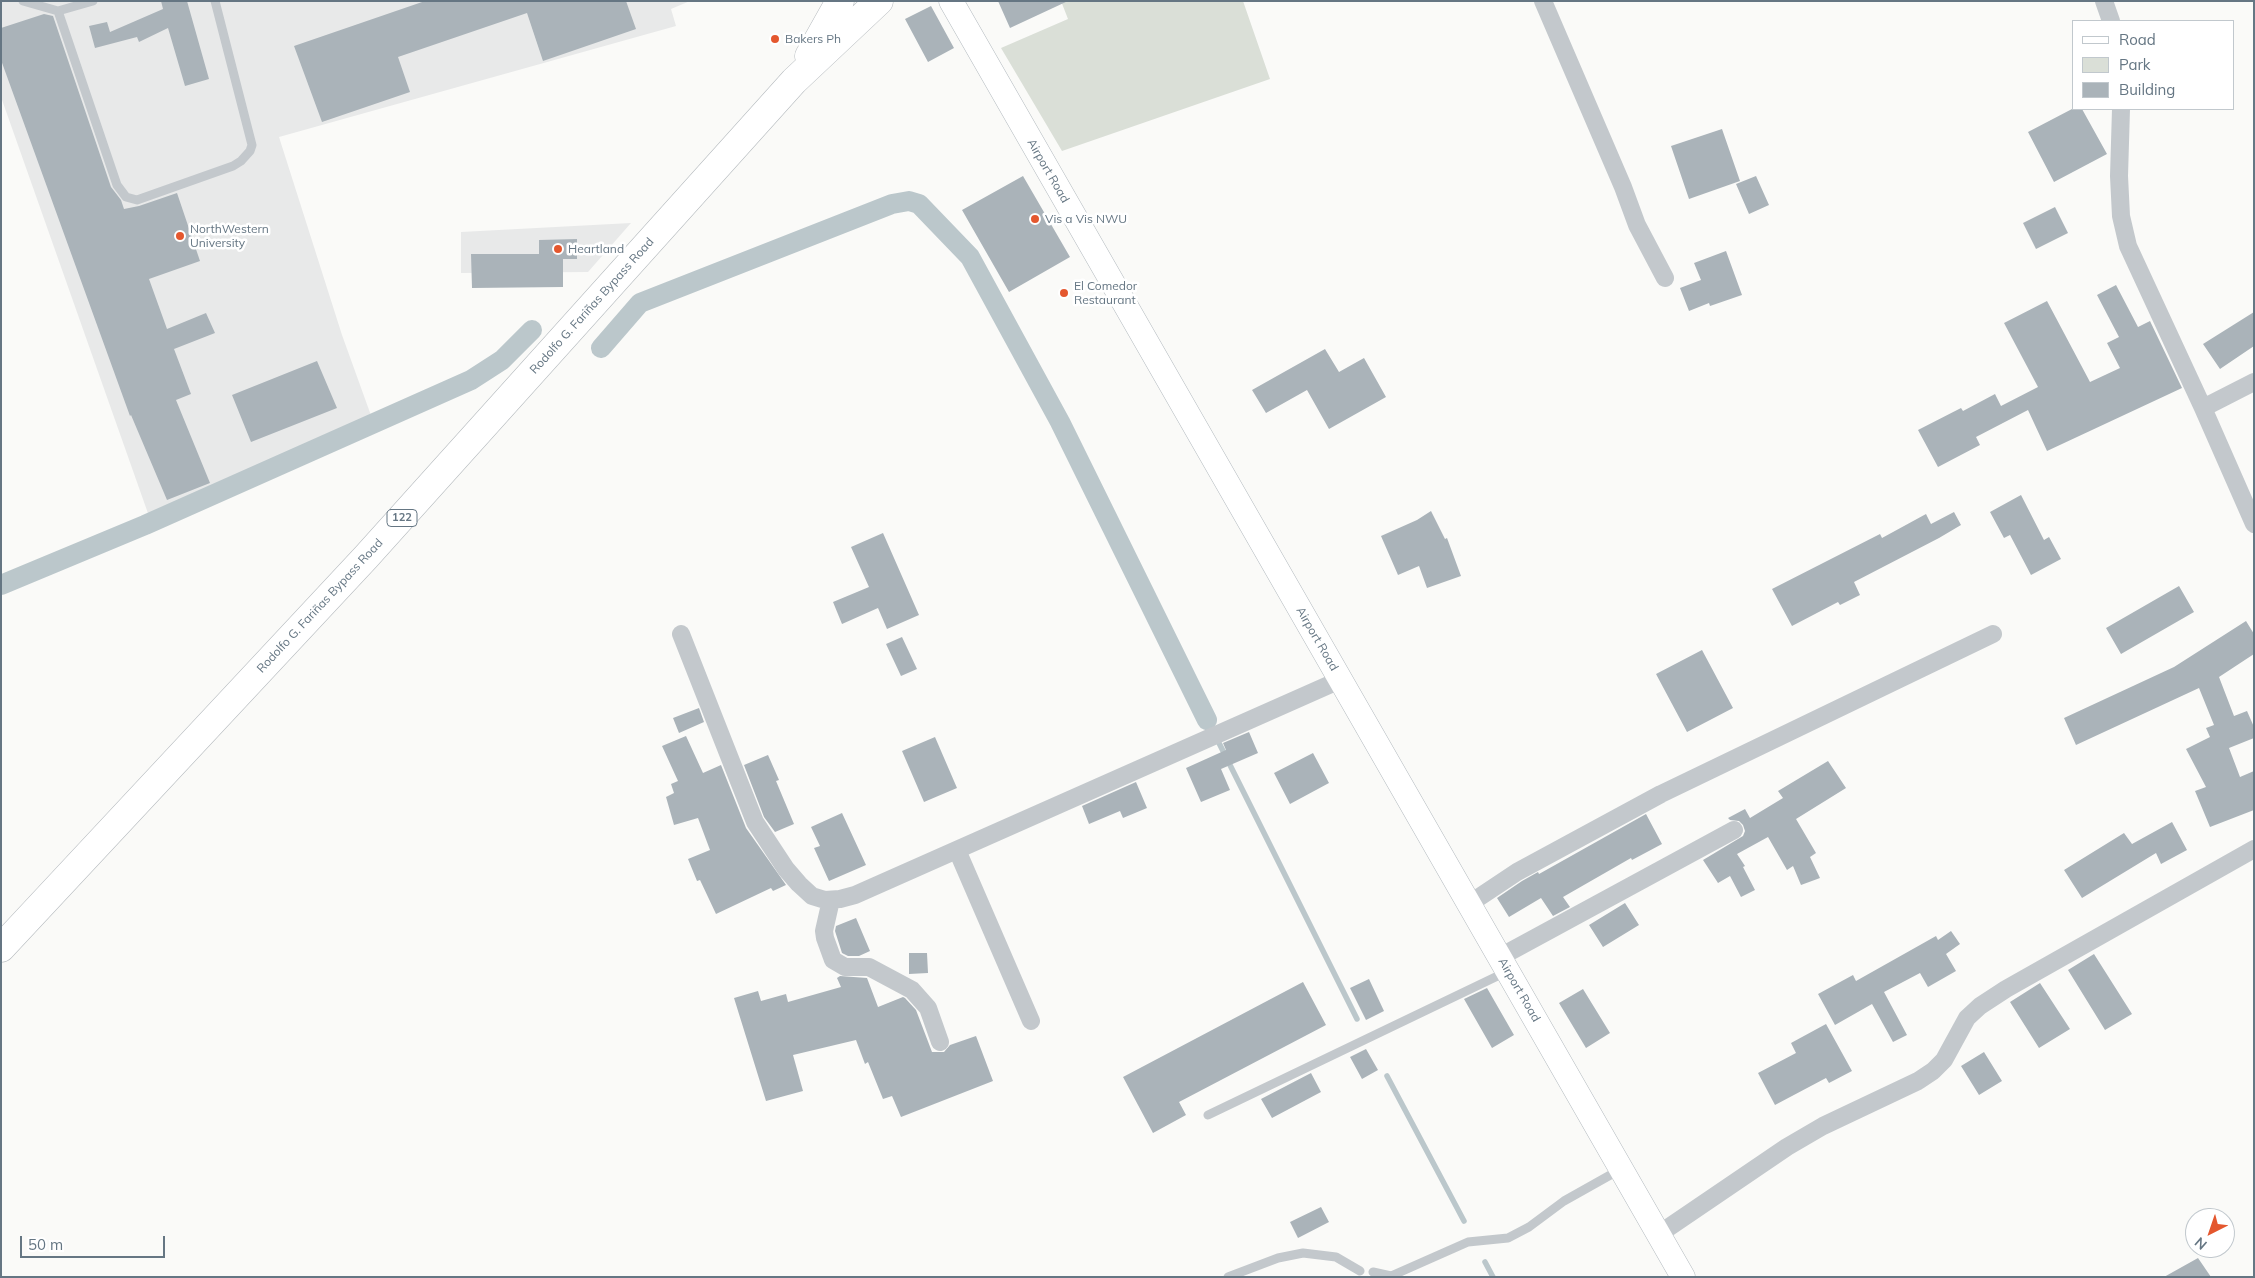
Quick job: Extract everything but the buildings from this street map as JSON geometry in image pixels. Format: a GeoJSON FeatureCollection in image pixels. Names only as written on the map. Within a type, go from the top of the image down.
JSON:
{"type":"FeatureCollection","features":[{"type":"Feature","properties":{"kind":"main road","name":"Rodolfo G. Fariñas Bypass Road"},"geometry":{"type":"LineString","coordinates":[[794,81],[840,1]]}},
{"type":"Feature","properties":{"kind":"main road","name":"Rodolfo G. Fariñas Bypass Road"},"geometry":{"type":"LineString","coordinates":[[1,948],[366,557],[794,81],[879,1]]}},
{"type":"Feature","properties":{"kind":"main road","name":"Airport Road"},"geometry":{"type":"LineString","coordinates":[[951,1],[1683,1277]]}},
{"type":"Feature","properties":{"kind":"street"},"geometry":{"type":"LineString","coordinates":[[1543,1],[1623,187],[1637,225],[1665,278]]}},
{"type":"Feature","properties":{"kind":"street"},"geometry":{"type":"LineString","coordinates":[[2104,1],[2111,20]]}},
{"type":"Feature","properties":{"kind":"street"},"geometry":{"type":"LineString","coordinates":[[2121,110],[2120,208],[2128,246],[2254,524]]}},
{"type":"Feature","properties":{"kind":"street"},"geometry":{"type":"LineString","coordinates":[[2203,408],[2254,382]]}},
{"type":"Feature","properties":{"kind":"street"},"geometry":{"type":"LineString","coordinates":[[681,634],[755,822],[786,869],[799,884],[812,896],[825,900],[855,895],[1340,680]]}},
{"type":"Feature","properties":{"kind":"street"},"geometry":{"type":"LineString","coordinates":[[1469,904],[1517,872],[1661,794],[1993,634]]}},
{"type":"Feature","properties":{"kind":"street"},"geometry":{"type":"LineString","coordinates":[[1504,964],[1734,830]]}},
{"type":"Feature","properties":{"kind":"street"},"geometry":{"type":"LineString","coordinates":[[1659,1234],[1787,1147],[1823,1126],[1918,1081],[1933,1071],[1944,1060],[1967,1018],[1993,997],[2254,849]]}},
{"type":"Feature","properties":{"kind":"street"},"geometry":{"type":"LineString","coordinates":[[957,850],[1032,1021]]}},
{"type":"Feature","properties":{"kind":"street"},"geometry":{"type":"LineString","coordinates":[[831,900],[824,931],[833,960],[845,967],[869,967],[912,990],[928,1008],[940,1042]]}},
{"type":"Feature","properties":{"kind":"lane"},"geometry":{"type":"LineString","coordinates":[[23,1],[58,11],[93,1]]}},
{"type":"Feature","properties":{"kind":"lane"},"geometry":{"type":"LineString","coordinates":[[58,11],[117,184],[126,197],[137,200],[232,166],[241,161],[250,152],[252,145],[215,1]]}},
{"type":"Feature","properties":{"kind":"lane"},"geometry":{"type":"LineString","coordinates":[[1208,1115],[1504,964]]}},
{"type":"Feature","properties":{"kind":"lane"},"geometry":{"type":"LineString","coordinates":[[1228,1277],[1278,1258],[1303,1253],[1336,1257],[1360,1271],[1391,1276],[1468,1242],[1508,1238],[1529,1227],[1564,1201],[1621,1169]]}},
{"type":"Feature","properties":{"kind":"lane"},"geometry":{"type":"LineString","coordinates":[[1352,1277],[1360,1271]]}},
{"type":"Feature","properties":{"kind":"shaded area","name":"NorthWestern University"},"geometry":{"type":"Polygon","coordinates":[[[1,1],[690,1],[671,9],[676,26],[279,137],[342,335],[373,421],[150,519],[1,97],[1,1]]]}},
{"type":"Feature","properties":{"kind":"shaded area"},"geometry":{"type":"Polygon","coordinates":[[[631,223],[588,272],[461,273],[461,232],[631,223]]]}},
{"type":"Feature","properties":{"kind":"green space"},"geometry":{"type":"Polygon","coordinates":[[[1061,1],[1243,1],[1270,79],[1062,151],[1001,48],[1068,19],[1061,1]]]}},
{"type":"Feature","properties":{"kind":"waterway"},"geometry":{"type":"LineString","coordinates":[[601,348],[640,303],[892,204],[909,201],[919,204],[970,257],[1060,422],[1207,720]]}},
{"type":"Feature","properties":{"kind":"waterway"},"geometry":{"type":"LineString","coordinates":[[1,585],[145,525],[471,380],[502,360],[532,330]]}},
{"type":"Feature","properties":{"kind":"waterway"},"geometry":{"type":"LineString","coordinates":[[1217,739],[1357,1019]]}},
{"type":"Feature","properties":{"kind":"waterway"},"geometry":{"type":"LineString","coordinates":[[1387,1076],[1464,1221]]}},
{"type":"Feature","properties":{"kind":"waterway"},"geometry":{"type":"LineString","coordinates":[[1485,1262],[1493,1277]]}},
{"type":"Feature","properties":{"kind":"place","name":"Bakers Ph"},"geometry":{"type":"Point","coordinates":[775,39]}},
{"type":"Feature","properties":{"kind":"place","name":"Vis a Vis NWU"},"geometry":{"type":"Point","coordinates":[1035,219]}},
{"type":"Feature","properties":{"kind":"place","name":"NorthWestern University"},"geometry":{"type":"Point","coordinates":[180,236]}},
{"type":"Feature","properties":{"kind":"place","name":"Heartland"},"geometry":{"type":"Point","coordinates":[558,249]}},
{"type":"Feature","properties":{"kind":"place","name":"El Comedor Restaurant"},"geometry":{"type":"Point","coordinates":[1064,293]}}]}
